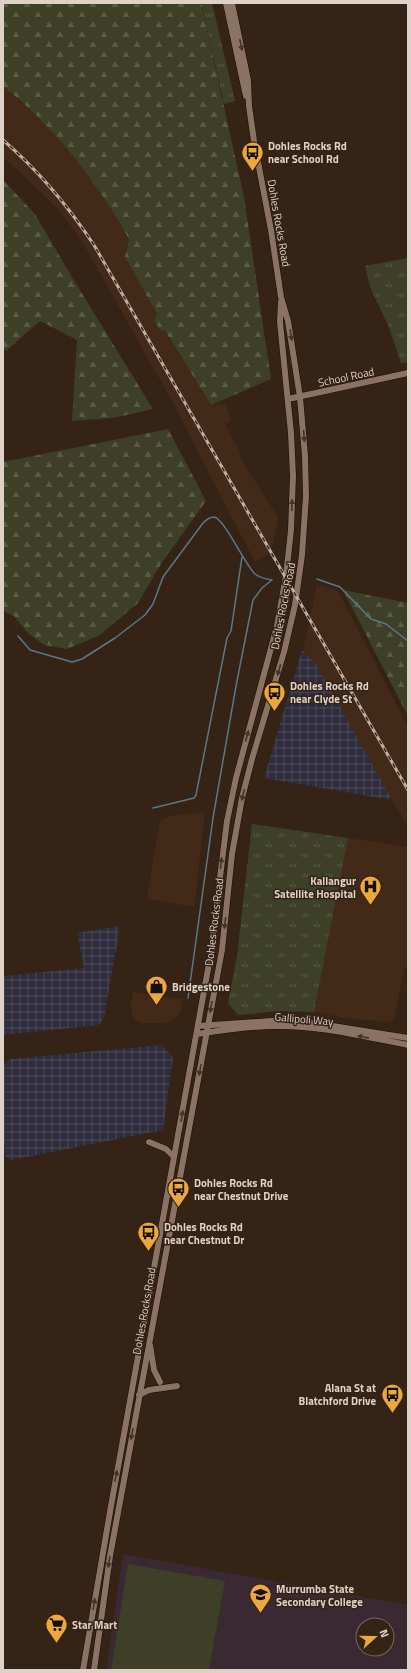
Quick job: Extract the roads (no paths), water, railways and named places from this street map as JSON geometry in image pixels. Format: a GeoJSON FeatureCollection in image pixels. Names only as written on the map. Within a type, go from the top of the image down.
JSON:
{"type":"FeatureCollection","features":[{"type":"Feature","properties":{"kind":"main road","name":"Dohles Rocks Road"},"geometry":{"type":"LineString","coordinates":[[226,3],[242,81],[249,106]]}},
{"type":"Feature","properties":{"kind":"main road","name":"Dohles Rocks Road"},"geometry":{"type":"LineString","coordinates":[[94,1670],[110,1556],[222,950],[232,854],[242,798],[284,652],[295,605],[300,574],[305,520],[306,456],[300,397],[288,321],[281,297],[271,230],[257,159],[249,106],[248,80],[232,3]]}},
{"type":"Feature","properties":{"kind":"main road","name":"Dohles Rocks Road"},"geometry":{"type":"LineString","coordinates":[[83,1670],[109,1514],[213,939],[222,849],[231,798],[275,632],[286,576],[293,495],[292,452],[280,322],[281,297]]}},
{"type":"Feature","properties":{"kind":"main road","name":"School Road"},"geometry":{"type":"LineString","coordinates":[[288,400],[408,373]]}},
{"type":"Feature","properties":{"kind":"main road","name":"Gallipoli Way"},"geometry":{"type":"LineString","coordinates":[[196,1034],[208,1029],[271,1021],[301,1021],[408,1038]]}},
{"type":"Feature","properties":{"kind":"main road","name":"Gallipoli Way"},"geometry":{"type":"LineString","coordinates":[[198,1026],[208,1029],[264,1026],[295,1027],[408,1045]]}},
{"type":"Feature","properties":{"kind":"main road"},"geometry":{"type":"LineString","coordinates":[[149,1142],[166,1149],[174,1157]]}},
{"type":"Feature","properties":{"kind":"main road"},"geometry":{"type":"LineString","coordinates":[[150,1337],[154,1370],[160,1382]]}},
{"type":"Feature","properties":{"kind":"main road"},"geometry":{"type":"LineString","coordinates":[[139,1395],[149,1390],[177,1386]]}},
{"type":"Feature","properties":{"kind":"waterway"},"geometry":{"type":"LineString","coordinates":[[18,636],[30,650],[72,662],[82,659],[115,638],[145,615],[153,604],[163,577],[203,523],[212,517],[218,519],[223,525],[255,574],[272,580]]}},
{"type":"Feature","properties":{"kind":"waterway"},"geometry":{"type":"LineString","coordinates":[[153,808],[194,798],[196,795],[227,638],[231,631],[242,557]]}},
{"type":"Feature","properties":{"kind":"waterway"},"geometry":{"type":"LineString","coordinates":[[317,579],[340,587],[371,619],[386,624],[408,641]]}},
{"type":"Feature","properties":{"kind":"waterway"},"geometry":{"type":"LineString","coordinates":[[188,998],[213,818],[236,686],[253,600],[262,588],[272,580]]}},
{"type":"Feature","properties":{"kind":"railway"},"geometry":{"type":"LineString","coordinates":[[3,140],[41,177],[74,216],[94,245],[408,790]]}},
{"type":"Feature","properties":{"kind":"place","name":"Dohles Rocks Rd near School Rd"},"geometry":{"type":"Point","coordinates":[253,172]}},
{"type":"Feature","properties":{"kind":"place","name":"Dohles Rocks Rd near Clyde St"},"geometry":{"type":"Point","coordinates":[274,712]}},
{"type":"Feature","properties":{"kind":"place","name":"Kallangur Satellite Hospital"},"geometry":{"type":"Point","coordinates":[371,906]}},
{"type":"Feature","properties":{"kind":"place","name":"Bridgestone"},"geometry":{"type":"Point","coordinates":[157,1006]}},
{"type":"Feature","properties":{"kind":"place","name":"Dohles Rocks Rd near Chestnut Drive"},"geometry":{"type":"Point","coordinates":[179,1208]}},
{"type":"Feature","properties":{"kind":"place","name":"Dohles Rocks Rd near Chestnut Dr"},"geometry":{"type":"Point","coordinates":[149,1252]}},
{"type":"Feature","properties":{"kind":"place","name":"Alana St at Blatchford Drive"},"geometry":{"type":"Point","coordinates":[392,1414]}},
{"type":"Feature","properties":{"kind":"place","name":"Murrumba State Secondary College"},"geometry":{"type":"Point","coordinates":[261,1614]}},
{"type":"Feature","properties":{"kind":"place","name":"Star Mart"},"geometry":{"type":"Point","coordinates":[56,1644]}}]}
